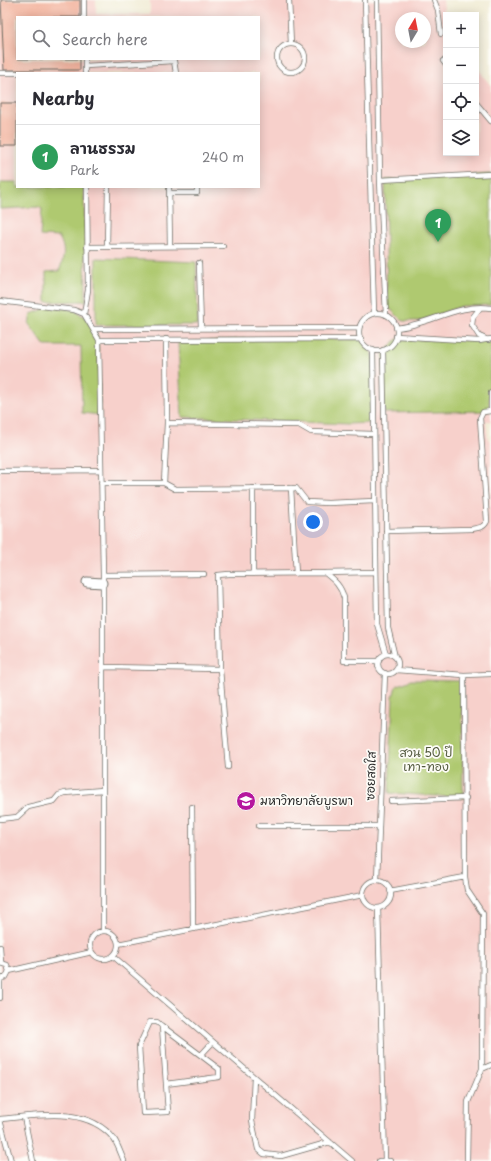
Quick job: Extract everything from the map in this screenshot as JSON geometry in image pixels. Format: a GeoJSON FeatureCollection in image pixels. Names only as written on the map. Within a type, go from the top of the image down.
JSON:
{"type":"FeatureCollection","features":[{"type":"Feature","properties":{"kind":"street"},"geometry":{"type":"LineString","coordinates":[[87,582],[103,579]]}},
{"type":"Feature","properties":{"kind":"lane"},"geometry":{"type":"LineString","coordinates":[[84,0],[84,16]]}},
{"type":"Feature","properties":{"kind":"lane"},"geometry":{"type":"LineString","coordinates":[[289,0],[291,44]]}},
{"type":"Feature","properties":{"kind":"lane"},"geometry":{"type":"LineString","coordinates":[[365,0],[374,313]]}},
{"type":"Feature","properties":{"kind":"lane"},"geometry":{"type":"LineString","coordinates":[[378,0],[380,180],[386,315]]}},
{"type":"Feature","properties":{"kind":"lane"},"geometry":{"type":"LineString","coordinates":[[434,0],[438,10],[441,34]]}},
{"type":"Feature","properties":{"kind":"lane"},"geometry":{"type":"LineString","coordinates":[[286,44],[291,44],[297,44],[305,53],[304,64],[296,72],[285,71],[278,63],[278,52],[286,44]]}},
{"type":"Feature","properties":{"kind":"lane"},"geometry":{"type":"LineString","coordinates":[[85,60],[86,72]]}},
{"type":"Feature","properties":{"kind":"lane"},"geometry":{"type":"LineString","coordinates":[[85,66],[174,61],[176,72]]}},
{"type":"Feature","properties":{"kind":"lane"},"geometry":{"type":"LineString","coordinates":[[0,73],[16,73]]}},
{"type":"Feature","properties":{"kind":"lane"},"geometry":{"type":"LineString","coordinates":[[479,106],[491,121]]}},
{"type":"Feature","properties":{"kind":"lane"},"geometry":{"type":"LineString","coordinates":[[380,180],[491,174]]}},
{"type":"Feature","properties":{"kind":"lane"},"geometry":{"type":"LineString","coordinates":[[84,314],[88,290],[87,188]]}},
{"type":"Feature","properties":{"kind":"lane"},"geometry":{"type":"LineString","coordinates":[[107,247],[108,188]]}},
{"type":"Feature","properties":{"kind":"lane"},"geometry":{"type":"LineString","coordinates":[[169,188],[170,246]]}},
{"type":"Feature","properties":{"kind":"lane"},"geometry":{"type":"LineString","coordinates":[[169,193],[197,193],[197,188]]}},
{"type":"Feature","properties":{"kind":"lane"},"geometry":{"type":"LineString","coordinates":[[87,247],[223,246]]}},
{"type":"Feature","properties":{"kind":"lane"},"geometry":{"type":"LineString","coordinates":[[199,263],[201,328]]}},
{"type":"Feature","properties":{"kind":"lane"},"geometry":{"type":"LineString","coordinates":[[0,302],[52,306],[74,310],[84,314],[99,340],[103,579],[103,931]]}},
{"type":"Feature","properties":{"kind":"lane"},"geometry":{"type":"LineString","coordinates":[[396,328],[422,323],[437,316],[468,307],[491,308]]}},
{"type":"Feature","properties":{"kind":"lane"},"geometry":{"type":"LineString","coordinates":[[480,308],[473,318],[472,325],[479,336],[489,340]]}},
{"type":"Feature","properties":{"kind":"lane"},"geometry":{"type":"LineString","coordinates":[[374,313],[386,315],[394,322],[396,328],[396,336],[391,345],[383,350],[373,350],[364,344],[360,339],[359,328],[364,318],[374,313]]}},
{"type":"Feature","properties":{"kind":"lane"},"geometry":{"type":"LineString","coordinates":[[93,329],[359,328]]}},
{"type":"Feature","properties":{"kind":"lane"},"geometry":{"type":"LineString","coordinates":[[396,336],[448,340],[489,340]]}},
{"type":"Feature","properties":{"kind":"lane"},"geometry":{"type":"LineString","coordinates":[[164,483],[167,423],[166,339]]}},
{"type":"Feature","properties":{"kind":"lane"},"geometry":{"type":"LineString","coordinates":[[99,340],[360,339]]}},
{"type":"Feature","properties":{"kind":"lane"},"geometry":{"type":"LineString","coordinates":[[373,350],[375,572],[377,624],[386,654]]}},
{"type":"Feature","properties":{"kind":"lane"},"geometry":{"type":"LineString","coordinates":[[383,350],[388,628],[395,657],[398,663],[396,670]]}},
{"type":"Feature","properties":{"kind":"lane"},"geometry":{"type":"LineString","coordinates":[[491,393],[491,408]]}},
{"type":"Feature","properties":{"kind":"lane"},"geometry":{"type":"LineString","coordinates":[[386,531],[471,529],[480,528],[485,524],[487,521],[480,418],[483,412],[491,411]]}},
{"type":"Feature","properties":{"kind":"lane"},"geometry":{"type":"LineString","coordinates":[[167,423],[300,424],[311,432],[374,434]]}},
{"type":"Feature","properties":{"kind":"lane"},"geometry":{"type":"LineString","coordinates":[[0,471],[101,470]]}},
{"type":"Feature","properties":{"kind":"lane"},"geometry":{"type":"LineString","coordinates":[[101,483],[164,483],[175,489],[296,488],[307,502],[328,503],[375,501]]}},
{"type":"Feature","properties":{"kind":"lane"},"geometry":{"type":"LineString","coordinates":[[253,488],[253,573]]}},
{"type":"Feature","properties":{"kind":"lane"},"geometry":{"type":"LineString","coordinates":[[291,488],[296,574]]}},
{"type":"Feature","properties":{"kind":"lane"},"geometry":{"type":"LineString","coordinates":[[228,767],[220,669],[218,575],[253,573],[296,574],[375,572]]}},
{"type":"Feature","properties":{"kind":"lane"},"geometry":{"type":"LineString","coordinates":[[325,573],[337,582],[342,589],[344,598],[344,661],[379,661],[381,657],[386,654]]}},
{"type":"Feature","properties":{"kind":"lane"},"geometry":{"type":"LineString","coordinates":[[103,579],[204,574]]}},
{"type":"Feature","properties":{"kind":"lane"},"geometry":{"type":"LineString","coordinates":[[386,654],[395,657]]}},
{"type":"Feature","properties":{"kind":"lane","name":"ซอยสดใส"},"geometry":{"type":"LineString","coordinates":[[377,880],[385,673],[380,670],[379,661]]}},
{"type":"Feature","properties":{"kind":"lane"},"geometry":{"type":"LineString","coordinates":[[103,666],[220,669]]}},
{"type":"Feature","properties":{"kind":"lane"},"geometry":{"type":"LineString","coordinates":[[385,673],[391,673],[396,670],[464,675],[491,674]]}},
{"type":"Feature","properties":{"kind":"lane"},"geometry":{"type":"LineString","coordinates":[[464,675],[466,798],[465,877],[467,890],[483,914],[482,1069],[468,1102],[467,1161]]}},
{"type":"Feature","properties":{"kind":"lane"},"geometry":{"type":"LineString","coordinates":[[0,819],[17,817],[28,807],[54,801],[65,793],[103,790]]}},
{"type":"Feature","properties":{"kind":"lane"},"geometry":{"type":"LineString","coordinates":[[391,801],[466,798]]}},
{"type":"Feature","properties":{"kind":"lane"},"geometry":{"type":"LineString","coordinates":[[192,807],[193,929]]}},
{"type":"Feature","properties":{"kind":"lane"},"geometry":{"type":"LineString","coordinates":[[259,826],[379,826]]}},
{"type":"Feature","properties":{"kind":"lane"},"geometry":{"type":"LineString","coordinates":[[390,890],[465,877]]}},
{"type":"Feature","properties":{"kind":"lane"},"geometry":{"type":"LineString","coordinates":[[377,880],[387,885],[390,890],[389,900],[386,904],[378,908],[367,904],[363,895],[363,891],[368,883],[377,880]]}},
{"type":"Feature","properties":{"kind":"lane"},"geometry":{"type":"LineString","coordinates":[[118,944],[363,895]]}},
{"type":"Feature","properties":{"kind":"lane"},"geometry":{"type":"LineString","coordinates":[[378,908],[388,1160],[379,1161]]}},
{"type":"Feature","properties":{"kind":"lane"},"geometry":{"type":"LineString","coordinates":[[103,931],[111,932],[115,936],[118,944],[118,949],[113,956],[106,959],[101,959],[92,952],[90,944],[94,935],[103,931]]}},
{"type":"Feature","properties":{"kind":"lane"},"geometry":{"type":"LineString","coordinates":[[0,948],[1,963],[7,965],[9,971],[6,978],[0,979],[0,998]]}},
{"type":"Feature","properties":{"kind":"lane"},"geometry":{"type":"LineString","coordinates":[[9,971],[92,952]]}},
{"type":"Feature","properties":{"kind":"lane"},"geometry":{"type":"LineString","coordinates":[[113,956],[352,1161]]}},
{"type":"Feature","properties":{"kind":"lane"},"geometry":{"type":"LineString","coordinates":[[162,1026],[166,1084],[168,1112],[143,1113],[139,1046],[150,1022],[157,1022],[201,1055],[218,1069],[219,1077],[166,1084]]}},
{"type":"Feature","properties":{"kind":"lane"},"geometry":{"type":"LineString","coordinates":[[201,1055],[213,1042]]}},
{"type":"Feature","properties":{"kind":"lane"},"geometry":{"type":"LineString","coordinates":[[482,1069],[491,1066]]}},
{"type":"Feature","properties":{"kind":"lane"},"geometry":{"type":"LineString","coordinates":[[254,1078],[252,1121],[258,1149],[264,1154],[281,1156],[330,1142]]}},
{"type":"Feature","properties":{"kind":"lane"},"geometry":{"type":"LineString","coordinates":[[11,1161],[0,1119],[65,1115],[80,1117],[97,1124],[114,1139],[124,1161]]}},
{"type":"Feature","properties":{"kind":"lane"},"geometry":{"type":"LineString","coordinates":[[24,1117],[33,1161]]}},
{"type":"Feature","properties":{"kind":"shaded area","name":"มหาวิทยาลัยบูรพา"},"geometry":{"type":"Polygon","coordinates":[[[0,0],[96,0],[96,14],[150,14],[150,0],[443,0],[444,12],[443,12],[443,156],[479,156],[479,70],[491,86],[491,421],[486,421],[488,439],[491,442],[491,1161],[0,1161],[0,0]]]}},
{"type":"Feature","properties":{"kind":"green space"},"geometry":{"type":"Polygon","coordinates":[[[491,174],[491,305],[462,306],[419,321],[403,321],[387,306],[385,180],[491,174]]]}},
{"type":"Feature","properties":{"kind":"green space"},"geometry":{"type":"Polygon","coordinates":[[[0,182],[16,182],[16,188],[84,188],[86,301],[46,302],[46,272],[59,271],[64,254],[63,246],[59,237],[40,236],[42,209],[39,207],[0,209],[0,182]]]}},
{"type":"Feature","properties":{"kind":"green space"},"geometry":{"type":"Polygon","coordinates":[[[96,258],[196,262],[198,325],[96,325],[96,258]]]}},
{"type":"Feature","properties":{"kind":"green space"},"geometry":{"type":"Polygon","coordinates":[[[52,306],[74,310],[86,318],[98,337],[100,415],[82,413],[81,346],[45,346],[29,324],[31,314],[52,306]]]}},
{"type":"Feature","properties":{"kind":"green space"},"geometry":{"type":"Polygon","coordinates":[[[242,339],[361,339],[373,354],[374,400],[370,423],[348,424],[182,417],[178,343],[242,339]]]}},
{"type":"Feature","properties":{"kind":"green space"},"geometry":{"type":"Polygon","coordinates":[[[397,339],[491,341],[489,411],[384,413],[383,354],[397,339]]]}},
{"type":"Feature","properties":{"kind":"green space","name":"สวน 50 ปี เทา-ทอง"},"geometry":{"type":"Polygon","coordinates":[[[411,680],[462,681],[463,794],[466,798],[389,793],[393,697],[396,686],[411,680]]]}},
{"type":"Feature","properties":{"kind":"building"},"geometry":{"type":"Polygon","coordinates":[[[1,0],[80,0],[80,16],[16,16],[16,60],[80,60],[80,70],[4,70],[1,0]]]}},
{"type":"Feature","properties":{"kind":"building"},"geometry":{"type":"Polygon","coordinates":[[[0,103],[16,103],[16,146],[0,146],[0,103]]]}},
{"type":"Feature","properties":{"kind":"place","name":"ลานธรรม"},"geometry":{"type":"Point","coordinates":[438,242]}},
{"type":"Feature","properties":{"kind":"place","name":"มหาวิทยาลัยบูรพา"},"geometry":{"type":"Point","coordinates":[246,801]}}]}
